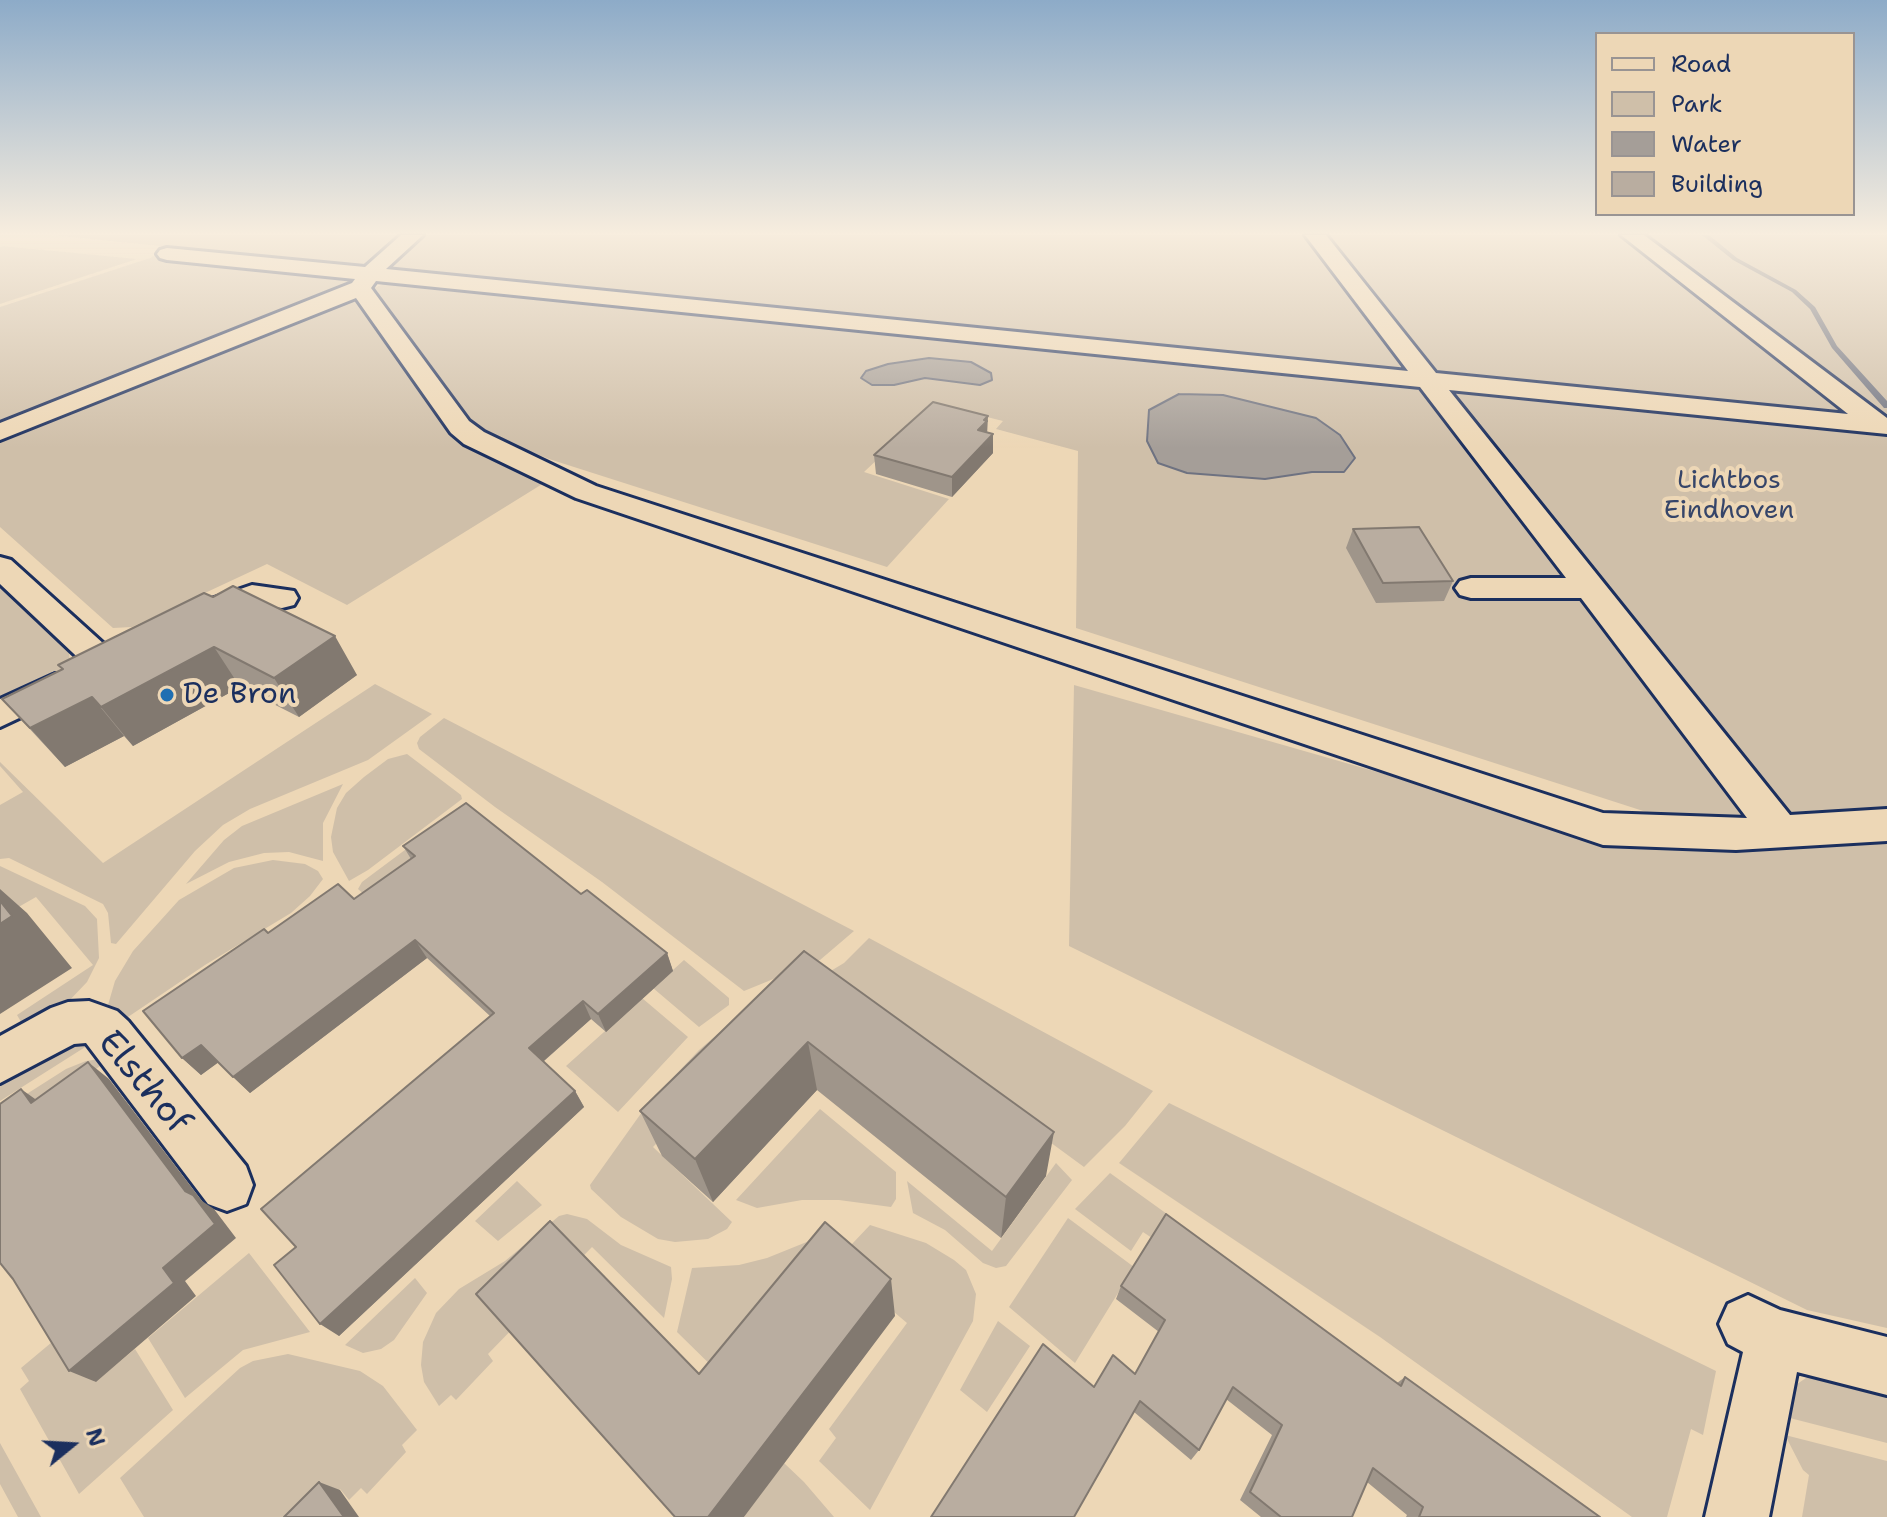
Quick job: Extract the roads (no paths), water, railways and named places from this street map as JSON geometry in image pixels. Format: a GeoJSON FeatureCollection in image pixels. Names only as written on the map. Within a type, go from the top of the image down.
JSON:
{"type":"FeatureCollection","features":[{"type":"Feature","properties":{"kind":"street"},"geometry":{"type":"LineString","coordinates":[[0,432],[307,306]]}},
{"type":"Feature","properties":{"kind":"street"},"geometry":{"type":"LineString","coordinates":[[381,306],[460,427],[474,438],[586,492],[1603,829],[1736,834],[1887,825]]}},
{"type":"Feature","properties":{"kind":"street"},"geometry":{"type":"LineString","coordinates":[[627,306],[1424,378],[1884,427]]}},
{"type":"Feature","properties":{"kind":"street"},"geometry":{"type":"LineString","coordinates":[[1369,306],[1780,831]]}},
{"type":"Feature","properties":{"kind":"street"},"geometry":{"type":"LineString","coordinates":[[1724,306],[1884,427]]}},
{"type":"Feature","properties":{"kind":"street"},"geometry":{"type":"LineString","coordinates":[[0,567],[116,655],[0,714]]}},
{"type":"Feature","properties":{"kind":"street"},"geometry":{"type":"LineString","coordinates":[[1471,588],[1590,588]]}},
{"type":"Feature","properties":{"kind":"street"},"geometry":{"type":"LineString","coordinates":[[169,630],[221,604],[252,595],[282,598]]}},
{"type":"Feature","properties":{"kind":"street","name":"Elsthof"},"geometry":{"type":"LineString","coordinates":[[0,1061],[68,1023],[89,1022],[100,1026],[227,1185]]}},
{"type":"Feature","properties":{"kind":"street"},"geometry":{"type":"LineString","coordinates":[[1737,1517],[1761,1330],[1887,1366]]}},
{"type":"Feature","properties":{"kind":"water"},"geometry":{"type":"Polygon","coordinates":[[[929,358],[971,362],[991,373],[992,380],[980,385],[925,378],[894,385],[872,385],[861,378],[866,371],[888,364],[929,358]]]}},
{"type":"Feature","properties":{"kind":"water"},"geometry":{"type":"Polygon","coordinates":[[[1179,394],[1223,395],[1316,418],[1340,435],[1355,458],[1344,472],[1312,472],[1265,479],[1187,473],[1158,463],[1147,441],[1149,410],[1179,394]]]}},
{"type":"Feature","properties":{"kind":"waterway"},"geometry":{"type":"LineString","coordinates":[[1811,306],[1834,347],[1887,406]]}},
{"type":"Feature","properties":{"kind":"place","name":"De Bron"},"geometry":{"type":"Point","coordinates":[167,695]}},
{"type":"Feature","properties":{"kind":"park label","name":"Lichtbos Eindhoven"},"geometry":{"type":"Point","coordinates":[1729,496]}}]}
